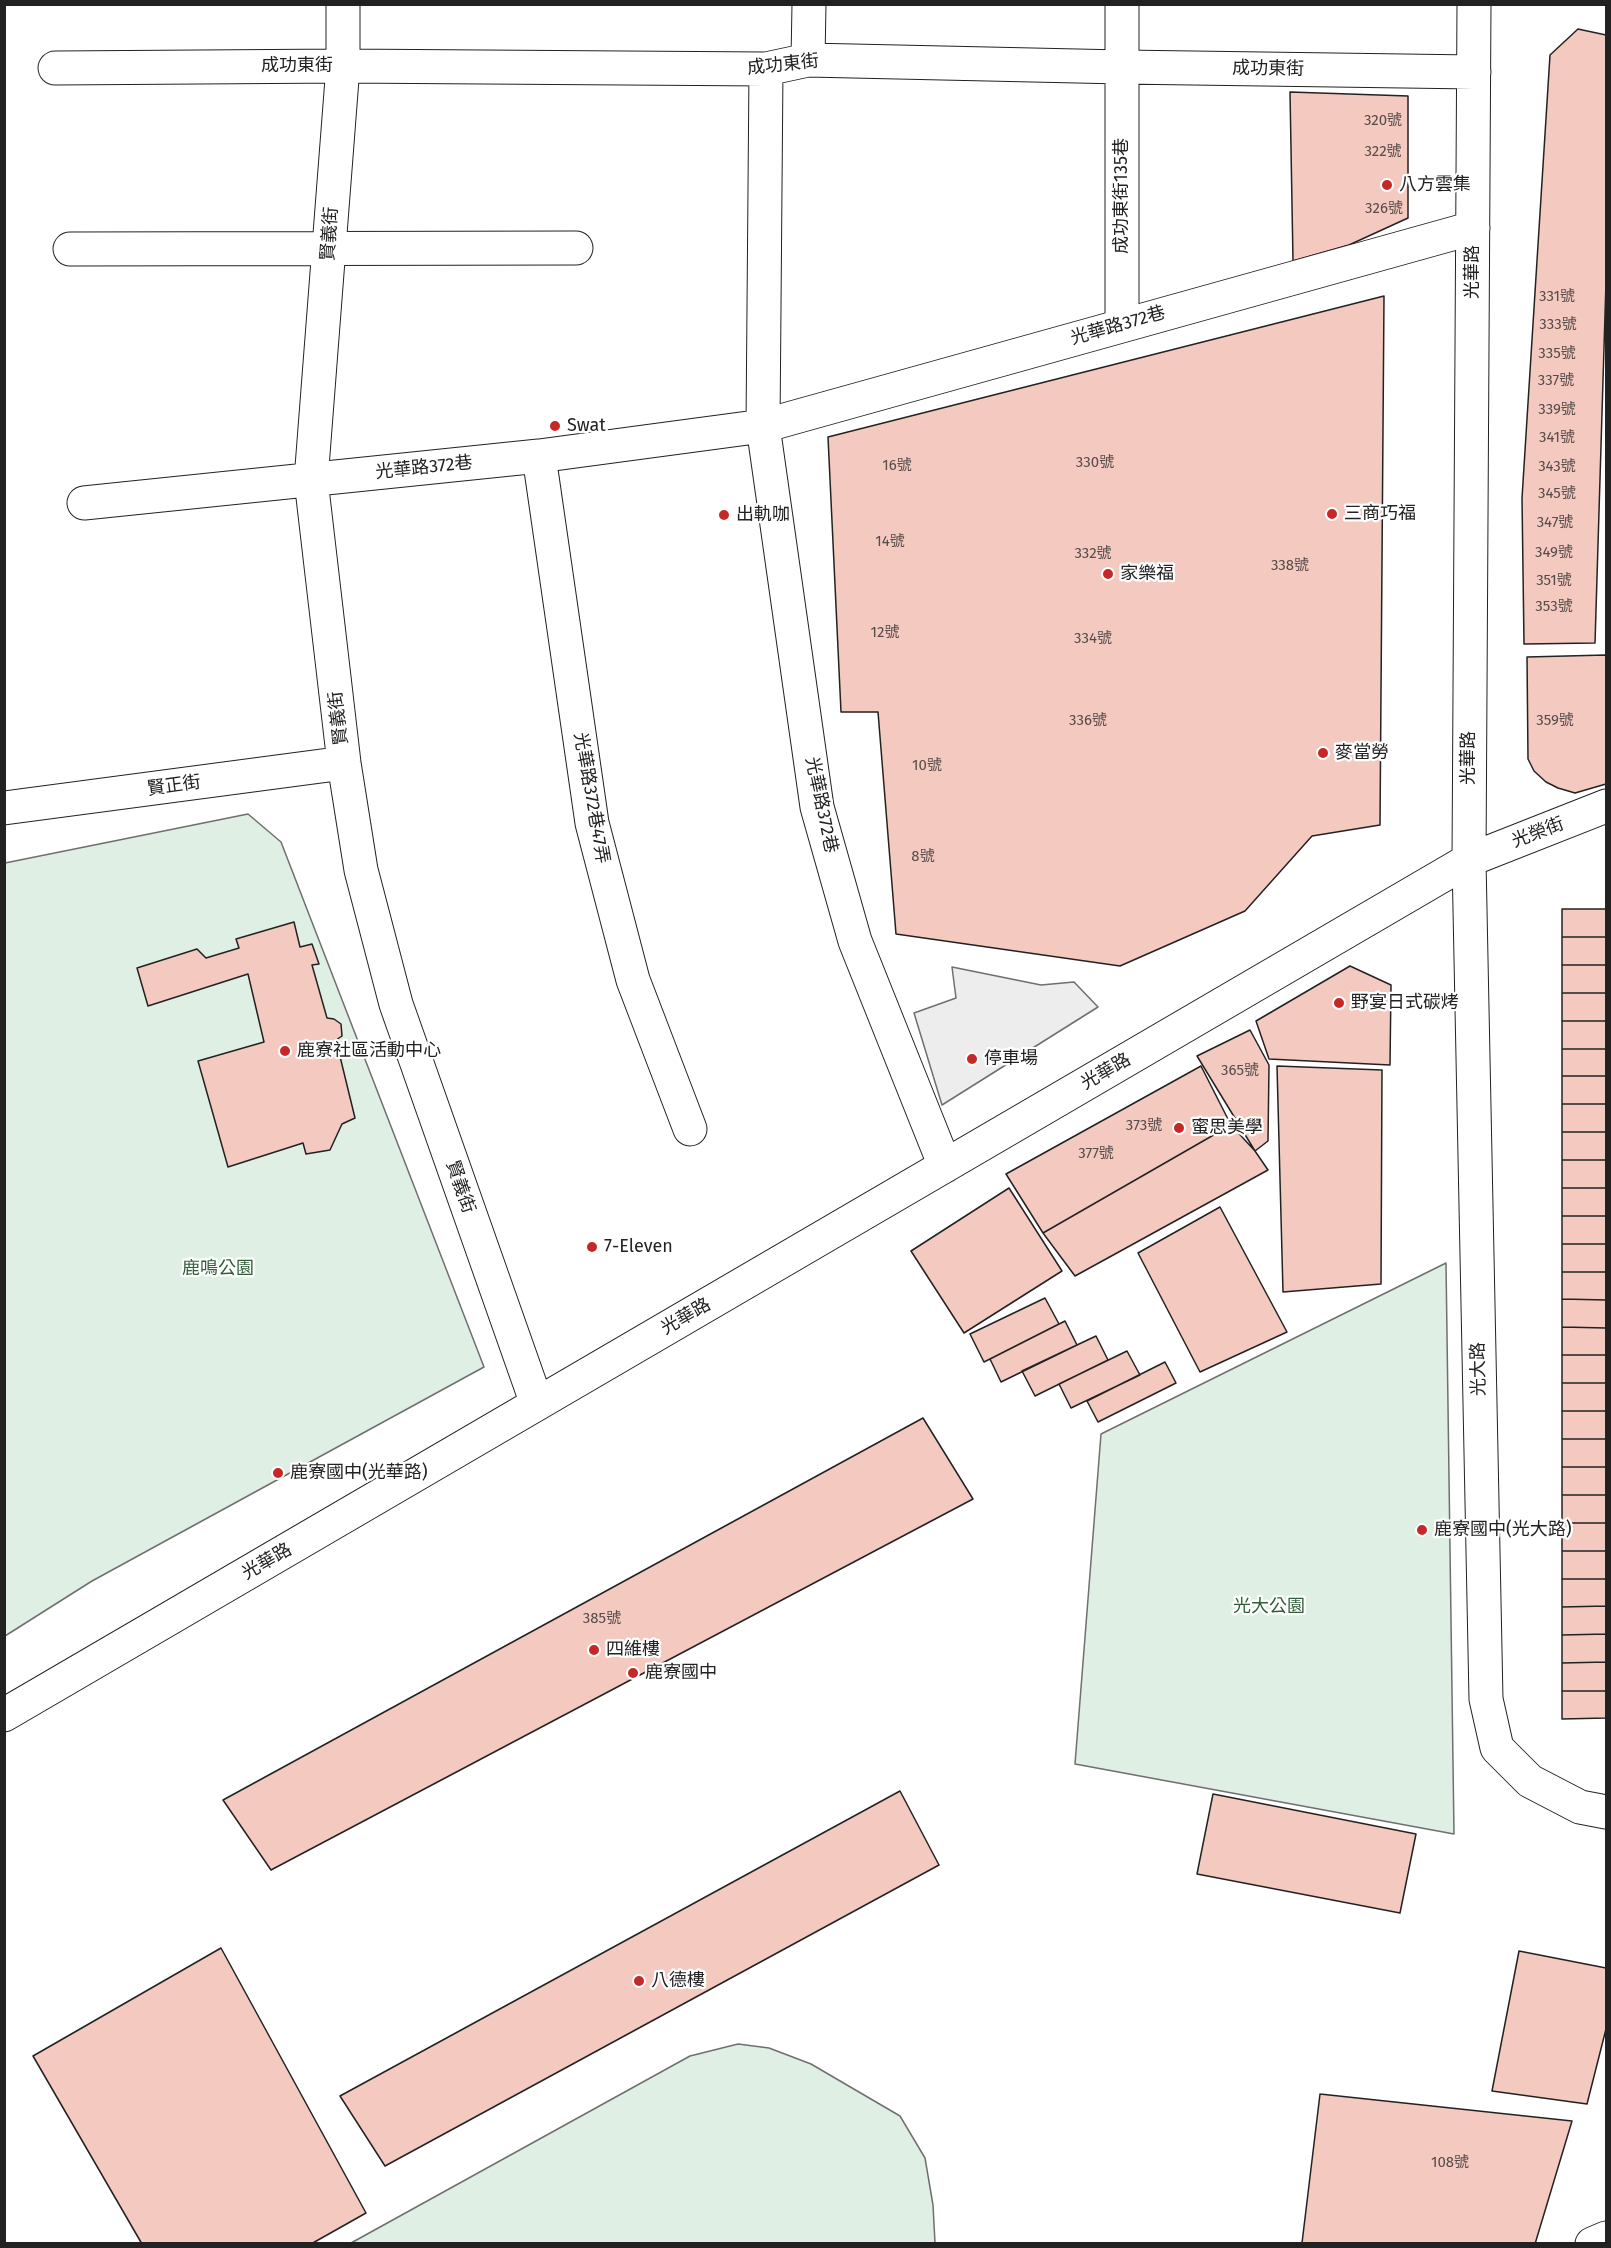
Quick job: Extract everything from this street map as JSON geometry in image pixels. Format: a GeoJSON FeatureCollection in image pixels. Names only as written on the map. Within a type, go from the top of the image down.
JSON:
{"type":"FeatureCollection","features":[{"type":"Feature","properties":{"kind":"street","name":"賢義街"},"geometry":{"type":"LineString","coordinates":[[343,4],[343,66],[311,480],[344,763],[361,870],[396,1004],[537,1404]]}},
{"type":"Feature","properties":{"kind":"street"},"geometry":{"type":"LineString","coordinates":[[808,60],[809,4]]}},
{"type":"Feature","properties":{"kind":"street","name":"成功東街135巷"},"geometry":{"type":"LineString","coordinates":[[1122,4],[1122,325]]}},
{"type":"Feature","properties":{"kind":"street","name":"光華路"},"geometry":{"type":"LineString","coordinates":[[4,1715],[1469,860],[1474,4]]}},
{"type":"Feature","properties":{"kind":"street","name":"成功東街"},"geometry":{"type":"LineString","coordinates":[[55,68],[343,66],[766,69],[808,60],[1122,68],[1474,72]]}},
{"type":"Feature","properties":{"kind":"street","name":"光華路372巷"},"geometry":{"type":"LineString","coordinates":[[766,69],[763,426],[818,807],[855,941],[945,1166]]}},
{"type":"Feature","properties":{"kind":"street","name":"光華路372巷"},"geometry":{"type":"LineString","coordinates":[[84,503],[538,456],[763,426],[1473,228]]}},
{"type":"Feature","properties":{"kind":"street"},"geometry":{"type":"LineString","coordinates":[[70,249],[576,248]]}},
{"type":"Feature","properties":{"kind":"street","name":"光華路372巷47弄"},"geometry":{"type":"LineString","coordinates":[[538,456],[592,823],[633,981],[690,1129]]}},
{"type":"Feature","properties":{"kind":"street","name":"賢正街"},"geometry":{"type":"LineString","coordinates":[[4,808],[344,763]]}},
{"type":"Feature","properties":{"kind":"street","name":"光榮街"},"geometry":{"type":"LineString","coordinates":[[1469,860],[1606,806]]}},
{"type":"Feature","properties":{"kind":"street","name":"光大路"},"geometry":{"type":"LineString","coordinates":[[1469,860],[1486,1699],[1497,1748],[1530,1781],[1580,1807],[1606,1812]]}},
{"type":"Feature","properties":{"kind":"street"},"geometry":{"type":"LineString","coordinates":[[1592,2244],[1606,2238]]}},
{"type":"Feature","properties":{"kind":"green space","name":"鹿鳴公園"},"geometry":{"type":"Polygon","coordinates":[[[248,814],[281,842],[484,1367],[92,1581],[5,1636],[5,863],[248,814]]]}},
{"type":"Feature","properties":{"kind":"green space","name":"光大公園"},"geometry":{"type":"Polygon","coordinates":[[[1446,1263],[1454,1834],[1075,1764],[1101,1434],[1446,1263]]]}},
{"type":"Feature","properties":{"kind":"green space"},"geometry":{"type":"Polygon","coordinates":[[[738,2044],[769,2048],[811,2064],[900,2116],[925,2158],[933,2205],[935,2243],[351,2243],[690,2056],[738,2044]]]}},
{"type":"Feature","properties":{"kind":"shaded area","name":"停車場"},"geometry":{"type":"Polygon","coordinates":[[[952,967],[1041,985],[1074,982],[1098,1007],[942,1105],[914,1013],[956,998],[952,967]]]}},
{"type":"Feature","properties":{"kind":"building"},"geometry":{"type":"Polygon","coordinates":[[[1578,29],[1606,35],[1606,282],[1595,643],[1524,644],[1522,498],[1550,55],[1578,29]]]}},
{"type":"Feature","properties":{"kind":"building"},"geometry":{"type":"Polygon","coordinates":[[[1290,92],[1408,96],[1408,218],[1349,245],[1293,261],[1290,92]]]}},
{"type":"Feature","properties":{"kind":"building","name":"家樂福"},"geometry":{"type":"Polygon","coordinates":[[[1384,296],[1380,825],[1312,836],[1245,911],[1120,966],[896,934],[878,712],[841,712],[828,437],[1384,296]]]}},
{"type":"Feature","properties":{"kind":"building"},"geometry":{"type":"Polygon","coordinates":[[[1606,655],[1606,784],[1575,793],[1546,782],[1534,771],[1528,759],[1527,657],[1606,655]]]}},
{"type":"Feature","properties":{"kind":"building"},"geometry":{"type":"Polygon","coordinates":[[[1562,909],[1606,909],[1606,937],[1562,937],[1562,909]]]}},
{"type":"Feature","properties":{"kind":"building","name":"鹿寮社區活動中心"},"geometry":{"type":"Polygon","coordinates":[[[294,922],[300,947],[312,944],[319,964],[312,965],[327,1018],[334,1019],[341,1024],[342,1036],[336,1040],[355,1118],[342,1124],[330,1150],[306,1154],[303,1143],[228,1167],[198,1061],[264,1042],[248,974],[148,1006],[137,968],[197,949],[206,958],[239,948],[236,939],[294,922]]]}},
{"type":"Feature","properties":{"kind":"building"},"geometry":{"type":"Polygon","coordinates":[[[1562,937],[1606,937],[1606,965],[1562,965],[1562,937]]]}},
{"type":"Feature","properties":{"kind":"building"},"geometry":{"type":"Polygon","coordinates":[[[1562,965],[1606,965],[1606,993],[1562,993],[1562,965]]]}},
{"type":"Feature","properties":{"kind":"building","name":"野宴日式碳烤"},"geometry":{"type":"Polygon","coordinates":[[[1350,966],[1391,985],[1390,1065],[1269,1059],[1256,1021],[1350,966]]]}},
{"type":"Feature","properties":{"kind":"building"},"geometry":{"type":"Polygon","coordinates":[[[1562,993],[1606,993],[1606,1021],[1562,1021],[1562,993]]]}},
{"type":"Feature","properties":{"kind":"building"},"geometry":{"type":"Polygon","coordinates":[[[1562,1021],[1606,1021],[1606,1049],[1562,1049],[1562,1021]]]}},
{"type":"Feature","properties":{"kind":"building"},"geometry":{"type":"Polygon","coordinates":[[[1250,1030],[1269,1065],[1268,1141],[1255,1151],[1197,1056],[1250,1030]]]}},
{"type":"Feature","properties":{"kind":"building"},"geometry":{"type":"Polygon","coordinates":[[[1562,1049],[1606,1049],[1606,1076],[1562,1076],[1562,1049]]]}},
{"type":"Feature","properties":{"kind":"building"},"geometry":{"type":"Polygon","coordinates":[[[1201,1066],[1231,1125],[1043,1233],[1006,1174],[1201,1066]]]}},
{"type":"Feature","properties":{"kind":"building"},"geometry":{"type":"Polygon","coordinates":[[[1277,1066],[1382,1070],[1381,1284],[1283,1292],[1277,1066]]]}},
{"type":"Feature","properties":{"kind":"building"},"geometry":{"type":"Polygon","coordinates":[[[1562,1076],[1606,1076],[1606,1104],[1562,1104],[1562,1076]]]}},
{"type":"Feature","properties":{"kind":"building"},"geometry":{"type":"Polygon","coordinates":[[[1562,1104],[1606,1104],[1606,1132],[1562,1132],[1562,1104]]]}},
{"type":"Feature","properties":{"kind":"building"},"geometry":{"type":"Polygon","coordinates":[[[1231,1125],[1255,1151],[1268,1170],[1075,1276],[1043,1233],[1231,1125]]]}},
{"type":"Feature","properties":{"kind":"building"},"geometry":{"type":"Polygon","coordinates":[[[1562,1132],[1606,1132],[1606,1160],[1562,1160],[1562,1132]]]}},
{"type":"Feature","properties":{"kind":"building"},"geometry":{"type":"Polygon","coordinates":[[[1562,1160],[1606,1160],[1606,1188],[1562,1188],[1562,1160]]]}},
{"type":"Feature","properties":{"kind":"building"},"geometry":{"type":"Polygon","coordinates":[[[1009,1188],[1062,1271],[964,1333],[911,1251],[1009,1188]]]}},
{"type":"Feature","properties":{"kind":"building"},"geometry":{"type":"Polygon","coordinates":[[[1562,1188],[1606,1188],[1606,1216],[1562,1216],[1562,1188]]]}},
{"type":"Feature","properties":{"kind":"building"},"geometry":{"type":"Polygon","coordinates":[[[1220,1207],[1287,1332],[1200,1372],[1138,1253],[1220,1207]]]}},
{"type":"Feature","properties":{"kind":"building"},"geometry":{"type":"Polygon","coordinates":[[[1562,1216],[1606,1216],[1606,1244],[1562,1244],[1562,1216]]]}},
{"type":"Feature","properties":{"kind":"building"},"geometry":{"type":"Polygon","coordinates":[[[1562,1244],[1606,1244],[1606,1272],[1562,1272],[1562,1244]]]}},
{"type":"Feature","properties":{"kind":"building"},"geometry":{"type":"Polygon","coordinates":[[[1562,1272],[1606,1272],[1606,1300],[1562,1299],[1562,1272]]]}},
{"type":"Feature","properties":{"kind":"building"},"geometry":{"type":"Polygon","coordinates":[[[1045,1298],[1059,1324],[984,1362],[970,1334],[1045,1298]]]}},
{"type":"Feature","properties":{"kind":"building"},"geometry":{"type":"Polygon","coordinates":[[[1562,1299],[1606,1300],[1606,1328],[1562,1327],[1562,1299]]]}},
{"type":"Feature","properties":{"kind":"building"},"geometry":{"type":"Polygon","coordinates":[[[1065,1321],[1077,1345],[1001,1382],[990,1359],[1065,1321]]]}},
{"type":"Feature","properties":{"kind":"building"},"geometry":{"type":"Polygon","coordinates":[[[1562,1327],[1606,1328],[1606,1355],[1562,1355],[1562,1327]]]}},
{"type":"Feature","properties":{"kind":"building"},"geometry":{"type":"Polygon","coordinates":[[[1096,1336],[1108,1360],[1035,1396],[1022,1371],[1096,1336]]]}},
{"type":"Feature","properties":{"kind":"building"},"geometry":{"type":"Polygon","coordinates":[[[1127,1351],[1140,1375],[1071,1408],[1059,1384],[1127,1351]]]}},
{"type":"Feature","properties":{"kind":"building"},"geometry":{"type":"Polygon","coordinates":[[[1562,1355],[1606,1355],[1606,1383],[1562,1383],[1562,1355]]]}},
{"type":"Feature","properties":{"kind":"building"},"geometry":{"type":"Polygon","coordinates":[[[1165,1362],[1176,1383],[1098,1422],[1087,1401],[1165,1362]]]}},
{"type":"Feature","properties":{"kind":"building"},"geometry":{"type":"Polygon","coordinates":[[[1562,1383],[1606,1383],[1606,1411],[1562,1411],[1562,1383]]]}},
{"type":"Feature","properties":{"kind":"building"},"geometry":{"type":"Polygon","coordinates":[[[1562,1411],[1606,1411],[1606,1439],[1562,1439],[1562,1411]]]}},
{"type":"Feature","properties":{"kind":"building","name":"四維樓"},"geometry":{"type":"Polygon","coordinates":[[[923,1418],[973,1499],[271,1870],[223,1800],[923,1418]]]}},
{"type":"Feature","properties":{"kind":"building"},"geometry":{"type":"Polygon","coordinates":[[[1562,1439],[1606,1439],[1606,1467],[1562,1467],[1562,1439]]]}},
{"type":"Feature","properties":{"kind":"building"},"geometry":{"type":"Polygon","coordinates":[[[1562,1467],[1606,1467],[1606,1495],[1562,1495],[1562,1467]]]}},
{"type":"Feature","properties":{"kind":"building"},"geometry":{"type":"Polygon","coordinates":[[[1562,1495],[1606,1495],[1606,1523],[1562,1523],[1562,1495]]]}},
{"type":"Feature","properties":{"kind":"building"},"geometry":{"type":"Polygon","coordinates":[[[1562,1523],[1606,1523],[1606,1551],[1562,1551],[1562,1523]]]}},
{"type":"Feature","properties":{"kind":"building"},"geometry":{"type":"Polygon","coordinates":[[[1562,1551],[1606,1551],[1606,1579],[1562,1579],[1562,1551]]]}},
{"type":"Feature","properties":{"kind":"building"},"geometry":{"type":"Polygon","coordinates":[[[1562,1579],[1606,1579],[1606,1606],[1562,1607],[1562,1579]]]}},
{"type":"Feature","properties":{"kind":"building"},"geometry":{"type":"Polygon","coordinates":[[[1606,1606],[1606,1634],[1562,1635],[1562,1607],[1606,1606]]]}},
{"type":"Feature","properties":{"kind":"building"},"geometry":{"type":"Polygon","coordinates":[[[1606,1634],[1606,1662],[1562,1663],[1562,1635],[1606,1634]]]}},
{"type":"Feature","properties":{"kind":"building"},"geometry":{"type":"Polygon","coordinates":[[[1606,1662],[1606,1691],[1562,1691],[1562,1663],[1606,1662]]]}},
{"type":"Feature","properties":{"kind":"building"},"geometry":{"type":"Polygon","coordinates":[[[1562,1691],[1606,1691],[1606,1718],[1562,1719],[1562,1691]]]}},
{"type":"Feature","properties":{"kind":"building","name":"八德樓"},"geometry":{"type":"Polygon","coordinates":[[[900,1791],[939,1865],[385,2166],[340,2096],[900,1791]]]}},
{"type":"Feature","properties":{"kind":"building"},"geometry":{"type":"Polygon","coordinates":[[[1213,1794],[1416,1834],[1400,1913],[1197,1874],[1213,1794]]]}},
{"type":"Feature","properties":{"kind":"building"},"geometry":{"type":"Polygon","coordinates":[[[221,1948],[366,2213],[311,2244],[142,2244],[33,2056],[221,1948]]]}},
{"type":"Feature","properties":{"kind":"building"},"geometry":{"type":"Polygon","coordinates":[[[1519,1951],[1606,1968],[1606,2029],[1587,2104],[1492,2091],[1519,1951]]]}},
{"type":"Feature","properties":{"kind":"building"},"geometry":{"type":"Polygon","coordinates":[[[1320,2094],[1572,2121],[1535,2244],[1302,2243],[1320,2094]]]}},
{"type":"Feature","properties":{"kind":"place","name":"八方雲集"},"geometry":{"type":"Point","coordinates":[1387,185]}},
{"type":"Feature","properties":{"kind":"place","name":"Swat"},"geometry":{"type":"Point","coordinates":[555,426]}},
{"type":"Feature","properties":{"kind":"place","name":"三商巧福"},"geometry":{"type":"Point","coordinates":[1332,514]}},
{"type":"Feature","properties":{"kind":"place","name":"出軌咖"},"geometry":{"type":"Point","coordinates":[724,515]}},
{"type":"Feature","properties":{"kind":"place","name":"家樂福"},"geometry":{"type":"Point","coordinates":[1108,574]}},
{"type":"Feature","properties":{"kind":"place","name":"麥當勞"},"geometry":{"type":"Point","coordinates":[1323,753]}},
{"type":"Feature","properties":{"kind":"place","name":"野宴日式碳烤"},"geometry":{"type":"Point","coordinates":[1339,1003]}},
{"type":"Feature","properties":{"kind":"place","name":"鹿寮社區活動中心"},"geometry":{"type":"Point","coordinates":[285,1051]}},
{"type":"Feature","properties":{"kind":"place","name":"停車場"},"geometry":{"type":"Point","coordinates":[972,1059]}},
{"type":"Feature","properties":{"kind":"place","name":"蜜思美學"},"geometry":{"type":"Point","coordinates":[1179,1128]}},
{"type":"Feature","properties":{"kind":"place","name":"7-Eleven"},"geometry":{"type":"Point","coordinates":[592,1247]}},
{"type":"Feature","properties":{"kind":"place","name":"鹿寮國中(光華路)"},"geometry":{"type":"Point","coordinates":[278,1473]}},
{"type":"Feature","properties":{"kind":"place","name":"鹿寮國中(光大路)"},"geometry":{"type":"Point","coordinates":[1422,1530]}},
{"type":"Feature","properties":{"kind":"place","name":"四維樓"},"geometry":{"type":"Point","coordinates":[594,1650]}},
{"type":"Feature","properties":{"kind":"place","name":"鹿寮國中"},"geometry":{"type":"Point","coordinates":[633,1673]}},
{"type":"Feature","properties":{"kind":"place","name":"八德樓"},"geometry":{"type":"Point","coordinates":[639,1981]}}]}
